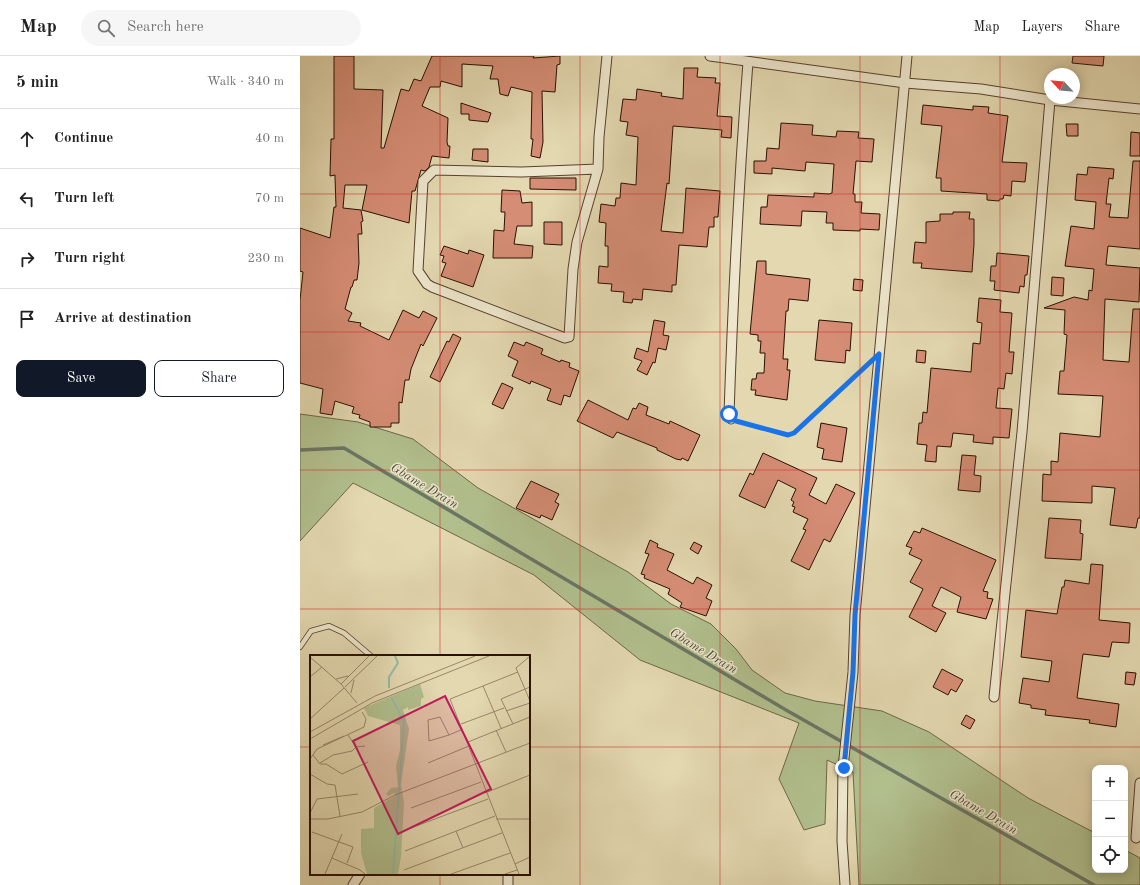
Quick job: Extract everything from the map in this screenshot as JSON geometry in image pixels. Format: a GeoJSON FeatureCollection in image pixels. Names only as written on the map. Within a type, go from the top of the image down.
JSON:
{"type":"FeatureCollection","features":[{"type":"Feature","properties":{"kind":"street"},"geometry":{"type":"LineString","coordinates":[[598,169],[522,172],[434,170],[423,181],[418,271],[427,284],[432,287],[565,338],[569,337],[573,269],[577,242],[598,169],[599,137],[607,56]]}},
{"type":"Feature","properties":{"kind":"street"},"geometry":{"type":"LineString","coordinates":[[710,56],[906,83],[981,89],[1044,99]]}},
{"type":"Feature","properties":{"kind":"street"},"geometry":{"type":"LineString","coordinates":[[845,885],[842,841],[844,768],[853,672],[855,615],[906,83],[907,56]]}},
{"type":"Feature","properties":{"kind":"street"},"geometry":{"type":"LineString","coordinates":[[731,419],[729,414],[738,190],[748,62]]}},
{"type":"Feature","properties":{"kind":"street"},"geometry":{"type":"LineString","coordinates":[[1080,103],[1140,108]]}},
{"type":"Feature","properties":{"kind":"street"},"geometry":{"type":"LineString","coordinates":[[994,697],[1022,432],[1050,104]]}},
{"type":"Feature","properties":{"kind":"street"},"geometry":{"type":"LineString","coordinates":[[1136,838],[1140,783]]}},
{"type":"Feature","properties":{"kind":"street"},"geometry":{"type":"LineString","coordinates":[[354,885],[359,875]]}},
{"type":"Feature","properties":{"kind":"lane"},"geometry":{"type":"LineString","coordinates":[[300,646],[311,631],[329,626],[344,633],[370,655]]}},
{"type":"Feature","properties":{"kind":"path"},"geometry":{"type":"LineString","coordinates":[[731,419],[788,435],[794,433],[879,354]]}},
{"type":"Feature","properties":{"kind":"green space"},"geometry":{"type":"Polygon","coordinates":[[[300,414],[358,422],[413,439],[478,488],[628,572],[671,604],[711,624],[736,649],[752,670],[785,693],[815,701],[882,711],[929,732],[1028,798],[1092,831],[1092,873],[1128,873],[1128,852],[1140,858],[1140,885],[859,885],[853,772],[827,760],[825,824],[804,830],[779,779],[799,723],[640,660],[534,575],[353,483],[300,541],[300,414]]]}},
{"type":"Feature","properties":{"kind":"building"},"geometry":{"type":"Polygon","coordinates":[[[334,56],[354,56],[354,89],[383,90],[381,148],[384,148],[401,89],[409,91],[414,79],[421,81],[432,56],[534,56],[533,58],[560,56],[560,64],[557,65],[555,92],[542,91],[543,142],[540,158],[531,156],[533,139],[531,139],[532,92],[511,87],[508,96],[500,94],[498,79],[490,79],[493,66],[462,64],[462,87],[441,81],[440,87],[430,87],[422,106],[448,118],[447,142],[448,146],[450,146],[449,158],[432,156],[429,167],[425,171],[421,170],[415,191],[412,191],[409,223],[362,210],[367,185],[345,185],[343,208],[361,210],[363,221],[361,222],[362,234],[358,234],[359,263],[357,280],[354,280],[351,287],[345,309],[352,313],[348,321],[361,323],[360,326],[389,340],[403,310],[419,318],[423,311],[437,318],[423,346],[421,344],[411,369],[409,380],[405,380],[402,403],[399,402],[399,423],[391,423],[391,427],[370,427],[370,422],[359,418],[360,415],[352,413],[354,407],[335,401],[332,415],[320,413],[323,389],[300,383],[300,300],[303,272],[300,271],[300,228],[330,238],[334,207],[336,207],[335,175],[330,176],[331,139],[334,139],[334,56]]]}},
{"type":"Feature","properties":{"kind":"building"},"geometry":{"type":"Polygon","coordinates":[[[1073,56],[1104,56],[1103,66],[1072,63],[1073,56]]]}},
{"type":"Feature","properties":{"kind":"building"},"geometry":{"type":"Polygon","coordinates":[[[684,68],[698,68],[697,77],[716,78],[715,83],[720,83],[717,116],[732,117],[731,138],[721,137],[722,130],[673,126],[669,184],[667,183],[661,231],[683,233],[686,188],[720,191],[718,217],[714,217],[714,227],[709,227],[707,247],[679,245],[676,285],[672,285],[672,292],[643,289],[642,300],[633,299],[632,303],[623,302],[624,292],[611,291],[612,284],[598,283],[599,266],[608,267],[608,246],[605,246],[606,223],[599,222],[601,204],[615,206],[616,198],[620,198],[621,183],[636,185],[638,137],[626,135],[628,122],[620,121],[623,99],[636,100],[637,89],[662,93],[661,96],[683,99],[684,68]]]}},
{"type":"Feature","properties":{"kind":"building"},"geometry":{"type":"Polygon","coordinates":[[[461,103],[491,113],[488,122],[469,120],[469,114],[461,114],[461,103]]]}},
{"type":"Feature","properties":{"kind":"building"},"geometry":{"type":"Polygon","coordinates":[[[923,105],[973,110],[973,106],[989,107],[988,113],[1008,116],[1002,162],[1027,163],[1025,182],[1012,181],[1011,196],[1004,195],[1003,199],[1000,199],[999,201],[987,200],[987,194],[941,191],[941,178],[936,178],[942,126],[921,124],[923,105]]]}},
{"type":"Feature","properties":{"kind":"building"},"geometry":{"type":"Polygon","coordinates":[[[781,123],[813,125],[812,135],[836,137],[837,131],[859,132],[858,138],[874,139],[872,162],[856,161],[853,194],[855,194],[855,202],[862,202],[861,213],[880,214],[879,230],[833,230],[833,223],[826,223],[827,212],[802,211],[801,226],[760,224],[761,207],[767,207],[768,195],[814,197],[814,193],[832,193],[834,164],[806,162],[805,171],[772,168],[772,174],[754,173],[754,161],[766,161],[767,148],[779,149],[781,123]]]}},
{"type":"Feature","properties":{"kind":"building"},"geometry":{"type":"Polygon","coordinates":[[[1066,124],[1078,124],[1078,136],[1067,136],[1066,124]]]}},
{"type":"Feature","properties":{"kind":"building"},"geometry":{"type":"Polygon","coordinates":[[[1131,132],[1140,133],[1140,156],[1130,156],[1131,132]]]}},
{"type":"Feature","properties":{"kind":"building"},"geometry":{"type":"Polygon","coordinates":[[[473,149],[488,149],[488,162],[472,160],[473,149]]]}},
{"type":"Feature","properties":{"kind":"building"},"geometry":{"type":"Polygon","coordinates":[[[1133,161],[1140,161],[1140,249],[1108,246],[1106,265],[1140,268],[1139,302],[1105,299],[1103,360],[1129,362],[1133,309],[1140,309],[1140,518],[1138,518],[1136,528],[1110,525],[1115,488],[1092,486],[1092,503],[1042,501],[1043,474],[1051,475],[1051,461],[1058,462],[1060,433],[1100,437],[1103,396],[1058,394],[1060,371],[1064,371],[1067,335],[1064,334],[1065,310],[1044,308],[1074,297],[1088,300],[1089,290],[1092,291],[1094,269],[1065,266],[1071,226],[1094,229],[1096,202],[1075,200],[1077,174],[1087,175],[1088,167],[1114,169],[1113,179],[1109,178],[1106,204],[1111,204],[1109,217],[1128,218],[1133,161]]]}},
{"type":"Feature","properties":{"kind":"building"},"geometry":{"type":"Polygon","coordinates":[[[530,178],[576,178],[576,190],[530,189],[530,178]]]}},
{"type":"Feature","properties":{"kind":"building"},"geometry":{"type":"Polygon","coordinates":[[[502,190],[520,191],[522,203],[532,202],[532,226],[517,226],[514,244],[533,246],[532,258],[493,258],[494,230],[504,231],[505,212],[501,212],[502,190]]]}},
{"type":"Feature","properties":{"kind":"building"},"geometry":{"type":"Polygon","coordinates":[[[953,212],[970,212],[969,219],[974,219],[972,272],[921,268],[922,263],[913,263],[915,242],[926,243],[926,222],[940,221],[940,214],[953,214],[953,212]]]}},
{"type":"Feature","properties":{"kind":"building"},"geometry":{"type":"Polygon","coordinates":[[[544,222],[562,222],[562,245],[544,244],[544,222]]]}},
{"type":"Feature","properties":{"kind":"building"},"geometry":{"type":"Polygon","coordinates":[[[444,246],[468,254],[469,250],[484,255],[473,287],[441,276],[446,263],[442,262],[444,256],[440,255],[444,246]]]}},
{"type":"Feature","properties":{"kind":"building"},"geometry":{"type":"Polygon","coordinates":[[[997,253],[1029,256],[1024,287],[1020,286],[1019,293],[994,290],[995,281],[990,281],[991,266],[996,266],[997,253]]]}},
{"type":"Feature","properties":{"kind":"building"},"geometry":{"type":"Polygon","coordinates":[[[757,261],[766,261],[766,274],[810,279],[808,301],[789,299],[788,311],[786,311],[783,359],[788,359],[787,370],[790,370],[787,400],[755,395],[756,390],[751,390],[752,379],[756,379],[757,373],[764,373],[765,353],[760,353],[761,341],[758,341],[758,335],[750,334],[757,261]]]}},
{"type":"Feature","properties":{"kind":"building"},"geometry":{"type":"Polygon","coordinates":[[[1052,277],[1064,278],[1063,296],[1051,295],[1052,277]]]}},
{"type":"Feature","properties":{"kind":"building"},"geometry":{"type":"Polygon","coordinates":[[[854,279],[863,280],[862,291],[853,290],[854,279]]]}},
{"type":"Feature","properties":{"kind":"building"},"geometry":{"type":"Polygon","coordinates":[[[979,298],[1001,300],[1000,312],[1012,313],[1009,352],[1014,352],[1012,374],[1006,373],[1004,389],[998,388],[996,408],[1012,409],[1009,438],[993,437],[993,444],[973,442],[974,435],[953,433],[951,447],[937,446],[936,462],[925,461],[927,445],[917,444],[919,423],[922,423],[923,412],[927,413],[931,368],[971,372],[973,343],[980,344],[982,323],[977,322],[979,298]]]}},
{"type":"Feature","properties":{"kind":"building"},"geometry":{"type":"Polygon","coordinates":[[[654,320],[665,322],[663,335],[669,336],[666,350],[658,348],[655,363],[653,362],[647,375],[637,370],[642,361],[634,358],[637,348],[648,352],[654,320]]]}},
{"type":"Feature","properties":{"kind":"building"},"geometry":{"type":"Polygon","coordinates":[[[819,320],[852,323],[850,351],[846,350],[845,363],[815,360],[819,320]]]}},
{"type":"Feature","properties":{"kind":"building"},"geometry":{"type":"Polygon","coordinates":[[[453,334],[461,338],[440,382],[430,377],[447,341],[449,342],[453,334]]]}},
{"type":"Feature","properties":{"kind":"building"},"geometry":{"type":"Polygon","coordinates":[[[514,342],[524,346],[526,342],[543,349],[541,354],[560,362],[561,360],[570,363],[569,367],[579,371],[570,397],[564,395],[561,405],[547,400],[551,389],[531,381],[530,384],[512,376],[518,361],[508,356],[514,342]]]}},
{"type":"Feature","properties":{"kind":"building"},"geometry":{"type":"Polygon","coordinates":[[[917,350],[926,351],[925,363],[916,362],[917,350]]]}},
{"type":"Feature","properties":{"kind":"building"},"geometry":{"type":"Polygon","coordinates":[[[502,383],[513,388],[503,409],[492,404],[502,383]]]}},
{"type":"Feature","properties":{"kind":"building"},"geometry":{"type":"Polygon","coordinates":[[[588,400],[628,420],[633,408],[636,409],[639,403],[648,407],[646,415],[669,424],[670,421],[700,435],[688,461],[682,458],[681,460],[676,459],[657,450],[657,448],[617,432],[613,438],[577,421],[588,400]]]}},
{"type":"Feature","properties":{"kind":"building"},"geometry":{"type":"Polygon","coordinates":[[[821,423],[847,428],[842,462],[822,459],[824,449],[817,447],[821,423]]]}},
{"type":"Feature","properties":{"kind":"building"},"geometry":{"type":"Polygon","coordinates":[[[763,453],[817,478],[809,495],[826,504],[836,484],[855,493],[830,542],[824,539],[809,570],[791,561],[806,530],[803,529],[808,519],[793,512],[795,507],[792,506],[794,502],[791,500],[796,489],[778,480],[765,508],[739,496],[750,473],[753,475],[763,453]]]}},
{"type":"Feature","properties":{"kind":"building"},"geometry":{"type":"Polygon","coordinates":[[[962,455],[976,456],[974,475],[981,476],[980,492],[958,490],[962,455]]]}},
{"type":"Feature","properties":{"kind":"building"},"geometry":{"type":"Polygon","coordinates":[[[531,481],[559,494],[555,502],[559,504],[552,520],[541,515],[540,518],[516,508],[531,481]]]}},
{"type":"Feature","properties":{"kind":"building"},"geometry":{"type":"Polygon","coordinates":[[[1049,518],[1081,520],[1080,533],[1083,534],[1081,560],[1045,558],[1049,518]]]}},
{"type":"Feature","properties":{"kind":"building"},"geometry":{"type":"Polygon","coordinates":[[[922,528],[996,560],[983,591],[988,592],[987,598],[993,599],[986,619],[957,612],[961,597],[941,587],[932,606],[946,613],[936,632],[909,617],[923,589],[910,582],[922,560],[909,554],[912,548],[906,546],[914,531],[920,533],[922,528]]]}},
{"type":"Feature","properties":{"kind":"building"},"geometry":{"type":"Polygon","coordinates":[[[650,540],[658,544],[657,547],[674,554],[667,570],[693,584],[697,577],[712,585],[706,598],[712,601],[706,616],[680,607],[682,603],[668,594],[670,589],[644,578],[645,575],[641,574],[649,554],[645,553],[650,540]]]}},
{"type":"Feature","properties":{"kind":"building"},"geometry":{"type":"Polygon","coordinates":[[[694,542],[702,546],[698,554],[690,549],[694,542]]]}},
{"type":"Feature","properties":{"kind":"building"},"geometry":{"type":"Polygon","coordinates":[[[1091,564],[1103,565],[1099,620],[1130,623],[1129,643],[1112,642],[1109,657],[1083,654],[1077,698],[1119,704],[1116,727],[1089,723],[1090,720],[1045,715],[1046,710],[1031,708],[1031,705],[1019,703],[1023,678],[1049,682],[1052,661],[1021,657],[1026,610],[1057,614],[1062,587],[1064,587],[1065,580],[1089,584],[1091,564]]]}},
{"type":"Feature","properties":{"kind":"building"},"geometry":{"type":"Polygon","coordinates":[[[942,669],[963,680],[956,692],[951,689],[948,695],[933,687],[942,669]]]}},
{"type":"Feature","properties":{"kind":"building"},"geometry":{"type":"Polygon","coordinates":[[[1126,672],[1136,673],[1134,685],[1125,684],[1126,672]]]}},
{"type":"Feature","properties":{"kind":"building"},"geometry":{"type":"Polygon","coordinates":[[[966,715],[975,720],[970,729],[961,724],[966,715]]]}},
{"type":"Feature","properties":{"kind":"waterway","name":"Gbame Drain"},"geometry":{"type":"LineString","coordinates":[[300,450],[344,448],[786,710],[1094,885]]}},
{"type":"Feature","properties":{"kind":"route"},"geometry":{"type":"LineString","coordinates":[[729,414],[731,419],[736,421],[788,435],[794,433],[879,354],[862,552],[855,615],[853,672],[844,768]]}}]}
